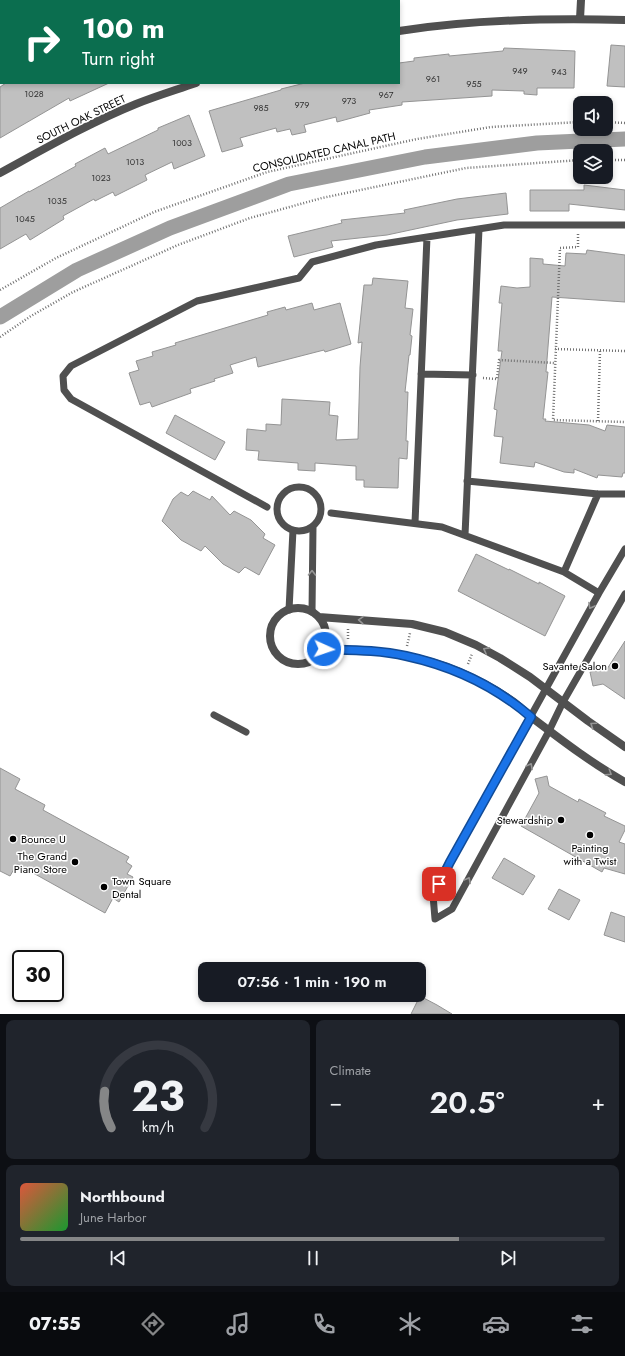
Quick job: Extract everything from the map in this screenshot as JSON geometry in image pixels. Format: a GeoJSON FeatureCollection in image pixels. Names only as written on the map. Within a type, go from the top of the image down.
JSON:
{"type":"FeatureCollection","features":[{"type":"Feature","properties":{"kind":"street"},"geometry":{"type":"LineString","coordinates":[[580,19],[581,0]]}},
{"type":"Feature","properties":{"kind":"street"},"geometry":{"type":"LineString","coordinates":[[400,31],[494,21],[580,19],[625,20]]}},
{"type":"Feature","properties":{"kind":"street","name":"SOUTH OAK STREET"},"geometry":{"type":"LineString","coordinates":[[0,173],[72,133],[136,104],[193,84]]}},
{"type":"Feature","properties":{"kind":"street"},"geometry":{"type":"LineString","coordinates":[[305,609],[315,615],[324,624],[326,641],[324,649],[311,661],[303,664],[294,664],[285,661],[272,646],[271,634],[275,621],[279,616],[289,610],[305,609]]}},
{"type":"Feature","properties":{"kind":"street"},"geometry":{"type":"LineString","coordinates":[[315,615],[412,624],[445,632],[476,645],[500,658],[625,746]]}},
{"type":"Feature","properties":{"kind":"street"},"geometry":{"type":"LineString","coordinates":[[324,649],[372,651],[405,656],[429,662],[464,674],[484,684],[513,702],[549,731],[625,782]]}},
{"type":"Feature","properties":{"kind":"lane"},"geometry":{"type":"LineString","coordinates":[[277,508],[267,506],[71,400],[64,390],[63,376],[71,366],[197,301],[299,278],[312,262],[376,245],[504,225],[625,226]]}},
{"type":"Feature","properties":{"kind":"lane"},"geometry":{"type":"LineString","coordinates":[[465,535],[480,229]]}},
{"type":"Feature","properties":{"kind":"lane"},"geometry":{"type":"LineString","coordinates":[[415,523],[426,237]]}},
{"type":"Feature","properties":{"kind":"lane"},"geometry":{"type":"LineString","coordinates":[[421,374],[472,376]]}},
{"type":"Feature","properties":{"kind":"lane"},"geometry":{"type":"LineString","coordinates":[[467,481],[598,494],[625,494]]}},
{"type":"Feature","properties":{"kind":"lane"},"geometry":{"type":"LineString","coordinates":[[313,527],[304,530],[294,530],[284,525],[280,519],[277,508],[280,498],[284,492],[290,488],[305,488],[311,491],[320,502],[320,512],[313,527],[315,615]]}},
{"type":"Feature","properties":{"kind":"lane"},"geometry":{"type":"LineString","coordinates":[[564,572],[598,494]]}},
{"type":"Feature","properties":{"kind":"lane"},"geometry":{"type":"LineString","coordinates":[[320,512],[442,527],[564,572],[599,592]]}},
{"type":"Feature","properties":{"kind":"lane"},"geometry":{"type":"LineString","coordinates":[[289,610],[294,530]]}},
{"type":"Feature","properties":{"kind":"lane"},"geometry":{"type":"LineString","coordinates":[[625,549],[599,592],[545,689],[433,895],[435,919],[452,909],[549,731],[563,702],[625,594]]}},
{"type":"Feature","properties":{"kind":"lane"},"geometry":{"type":"LineString","coordinates":[[214,715],[246,732]]}},
{"type":"Feature","properties":{"kind":"path","name":"CONSOLIDATED CANAL PATH"},"geometry":{"type":"LineString","coordinates":[[0,290],[56,258],[154,212],[267,172],[417,139],[491,127],[573,122]]}},
{"type":"Feature","properties":{"kind":"path"},"geometry":{"type":"LineString","coordinates":[[613,122],[625,123]]}},
{"type":"Feature","properties":{"kind":"path"},"geometry":{"type":"LineString","coordinates":[[0,337],[31,316],[74,292],[178,245],[250,218],[322,198],[466,168],[573,160]]}},
{"type":"Feature","properties":{"kind":"path"},"geometry":{"type":"LineString","coordinates":[[613,160],[625,160]]}},
{"type":"Feature","properties":{"kind":"path"},"geometry":{"type":"LineString","coordinates":[[577,225],[578,247],[560,248],[553,420],[625,422]]}},
{"type":"Feature","properties":{"kind":"path"},"geometry":{"type":"LineString","coordinates":[[555,349],[625,351]]}},
{"type":"Feature","properties":{"kind":"path"},"geometry":{"type":"LineString","coordinates":[[598,421],[600,351]]}},
{"type":"Feature","properties":{"kind":"path"},"geometry":{"type":"LineString","coordinates":[[472,376],[497,379],[499,360],[555,363]]}},
{"type":"Feature","properties":{"kind":"path"},"geometry":{"type":"LineString","coordinates":[[348,625],[349,642]]}},
{"type":"Feature","properties":{"kind":"path"},"geometry":{"type":"LineString","coordinates":[[407,647],[411,631]]}},
{"type":"Feature","properties":{"kind":"path"},"geometry":{"type":"LineString","coordinates":[[466,667],[473,652]]}},
{"type":"Feature","properties":{"kind":"building"},"geometry":{"type":"Polygon","coordinates":[[[611,45],[625,46],[625,87],[607,86],[611,45]]]}},
{"type":"Feature","properties":{"kind":"building"},"geometry":{"type":"Polygon","coordinates":[[[504,48],[575,51],[574,88],[537,88],[537,95],[524,94],[524,91],[492,90],[492,96],[402,102],[402,105],[369,110],[370,113],[337,122],[336,117],[304,125],[306,132],[292,135],[290,129],[277,132],[276,128],[240,138],[243,146],[222,152],[209,111],[301,84],[400,84],[400,63],[414,61],[414,58],[449,54],[449,56],[503,51],[504,48]]]}},
{"type":"Feature","properties":{"kind":"building"},"geometry":{"type":"Polygon","coordinates":[[[4,84],[107,84],[70,101],[69,98],[0,138],[0,87],[4,84]]]}},
{"type":"Feature","properties":{"kind":"building"},"geometry":{"type":"Polygon","coordinates":[[[189,115],[205,156],[174,169],[172,162],[145,175],[147,180],[115,196],[113,192],[95,201],[94,199],[63,216],[64,219],[30,240],[26,234],[0,249],[0,208],[76,166],[75,164],[105,148],[108,154],[158,130],[158,128],[189,115]]]}},
{"type":"Feature","properties":{"kind":"building"},"geometry":{"type":"Polygon","coordinates":[[[584,185],[625,190],[625,210],[569,204],[569,211],[530,211],[530,190],[584,190],[584,185]]]}},
{"type":"Feature","properties":{"kind":"building"},"geometry":{"type":"Polygon","coordinates":[[[506,193],[508,214],[457,220],[387,235],[331,241],[333,247],[294,257],[288,236],[342,223],[341,220],[405,213],[404,210],[457,199],[506,193]]]}},
{"type":"Feature","properties":{"kind":"building"},"geometry":{"type":"Polygon","coordinates":[[[587,250],[625,255],[625,302],[552,297],[546,372],[548,372],[543,419],[546,419],[545,421],[589,425],[605,431],[607,425],[625,427],[625,473],[623,473],[622,477],[598,475],[597,478],[574,469],[574,473],[564,472],[535,462],[534,467],[500,463],[503,437],[494,436],[497,410],[494,409],[502,351],[498,351],[502,303],[499,303],[501,286],[517,288],[530,287],[530,258],[543,259],[543,264],[565,266],[566,253],[586,254],[587,250]]]}},
{"type":"Feature","properties":{"kind":"building"},"geometry":{"type":"Polygon","coordinates":[[[373,278],[408,281],[405,308],[413,309],[410,335],[412,336],[405,392],[408,392],[406,441],[408,441],[407,459],[399,458],[398,488],[364,487],[364,480],[356,480],[356,466],[315,463],[315,471],[298,470],[298,463],[258,460],[259,451],[246,450],[247,429],[266,431],[266,424],[281,425],[282,399],[330,402],[329,415],[338,416],[336,440],[358,439],[362,342],[358,343],[364,285],[372,285],[373,278]]]}},
{"type":"Feature","properties":{"kind":"building"},"geometry":{"type":"Polygon","coordinates":[[[312,303],[314,310],[340,303],[351,344],[325,352],[324,350],[258,367],[256,357],[230,365],[233,373],[214,379],[215,381],[190,389],[191,393],[152,407],[150,402],[140,405],[129,373],[139,370],[136,361],[153,356],[152,352],[176,345],[175,343],[268,315],[267,312],[285,307],[286,310],[312,303]]]}},
{"type":"Feature","properties":{"kind":"building"},"geometry":{"type":"Polygon","coordinates":[[[175,415],[225,442],[215,460],[166,433],[175,415]]]}},
{"type":"Feature","properties":{"kind":"building"},"geometry":{"type":"Polygon","coordinates":[[[193,491],[210,500],[212,496],[230,515],[234,511],[251,520],[265,534],[263,538],[275,545],[259,575],[245,567],[239,573],[223,564],[205,546],[201,551],[181,540],[162,521],[173,499],[181,492],[188,496],[193,491]]]}},
{"type":"Feature","properties":{"kind":"building"},"geometry":{"type":"Polygon","coordinates":[[[476,554],[539,584],[539,582],[565,596],[545,636],[458,591],[476,554]]]}},
{"type":"Feature","properties":{"kind":"building"},"geometry":{"type":"Polygon","coordinates":[[[625,641],[625,699],[603,684],[593,686],[590,672],[607,669],[625,641]]]}},
{"type":"Feature","properties":{"kind":"building"},"geometry":{"type":"Polygon","coordinates":[[[0,768],[20,779],[15,789],[45,805],[43,810],[129,857],[126,862],[132,866],[127,874],[133,877],[119,902],[113,898],[105,913],[17,864],[10,876],[0,871],[0,768]]]}},
{"type":"Feature","properties":{"kind":"building"},"geometry":{"type":"Polygon","coordinates":[[[547,776],[549,786],[578,802],[579,799],[606,813],[604,816],[625,826],[625,830],[619,842],[625,844],[625,874],[604,868],[602,872],[521,826],[539,793],[535,779],[547,776]]]}},
{"type":"Feature","properties":{"kind":"building"},"geometry":{"type":"Polygon","coordinates":[[[504,858],[535,876],[523,895],[492,878],[504,858]]]}},
{"type":"Feature","properties":{"kind":"building"},"geometry":{"type":"Polygon","coordinates":[[[559,889],[580,900],[569,920],[548,909],[559,889]]]}},
{"type":"Feature","properties":{"kind":"building"},"geometry":{"type":"Polygon","coordinates":[[[611,912],[625,917],[625,942],[604,935],[611,912]]]}},
{"type":"Feature","properties":{"kind":"building"},"geometry":{"type":"Polygon","coordinates":[[[426,999],[452,1014],[411,1014],[417,1002],[426,1002],[426,999]]]}},
{"type":"Feature","properties":{"kind":"waterway"},"geometry":{"type":"LineString","coordinates":[[0,317],[77,270],[170,228],[289,184],[425,157],[537,143],[625,139]]}},
{"type":"Feature","properties":{"kind":"place","name":"Savante Salon"},"geometry":{"type":"Point","coordinates":[615,666]}},
{"type":"Feature","properties":{"kind":"place","name":"Stewardship"},"geometry":{"type":"Point","coordinates":[561,820]}},
{"type":"Feature","properties":{"kind":"place","name":"Painting with a Twist"},"geometry":{"type":"Point","coordinates":[590,835]}},
{"type":"Feature","properties":{"kind":"place","name":"Bounce U"},"geometry":{"type":"Point","coordinates":[13,839]}},
{"type":"Feature","properties":{"kind":"place","name":"The Grand Piano Store"},"geometry":{"type":"Point","coordinates":[75,862]}},
{"type":"Feature","properties":{"kind":"place","name":"Town Square Dental"},"geometry":{"type":"Point","coordinates":[104,887]}},
{"type":"Feature","properties":{"kind":"route"},"geometry":{"type":"LineString","coordinates":[[324,649],[372,651],[405,656],[429,662],[464,674],[484,684],[513,702],[531,717],[439,884]]}}]}
